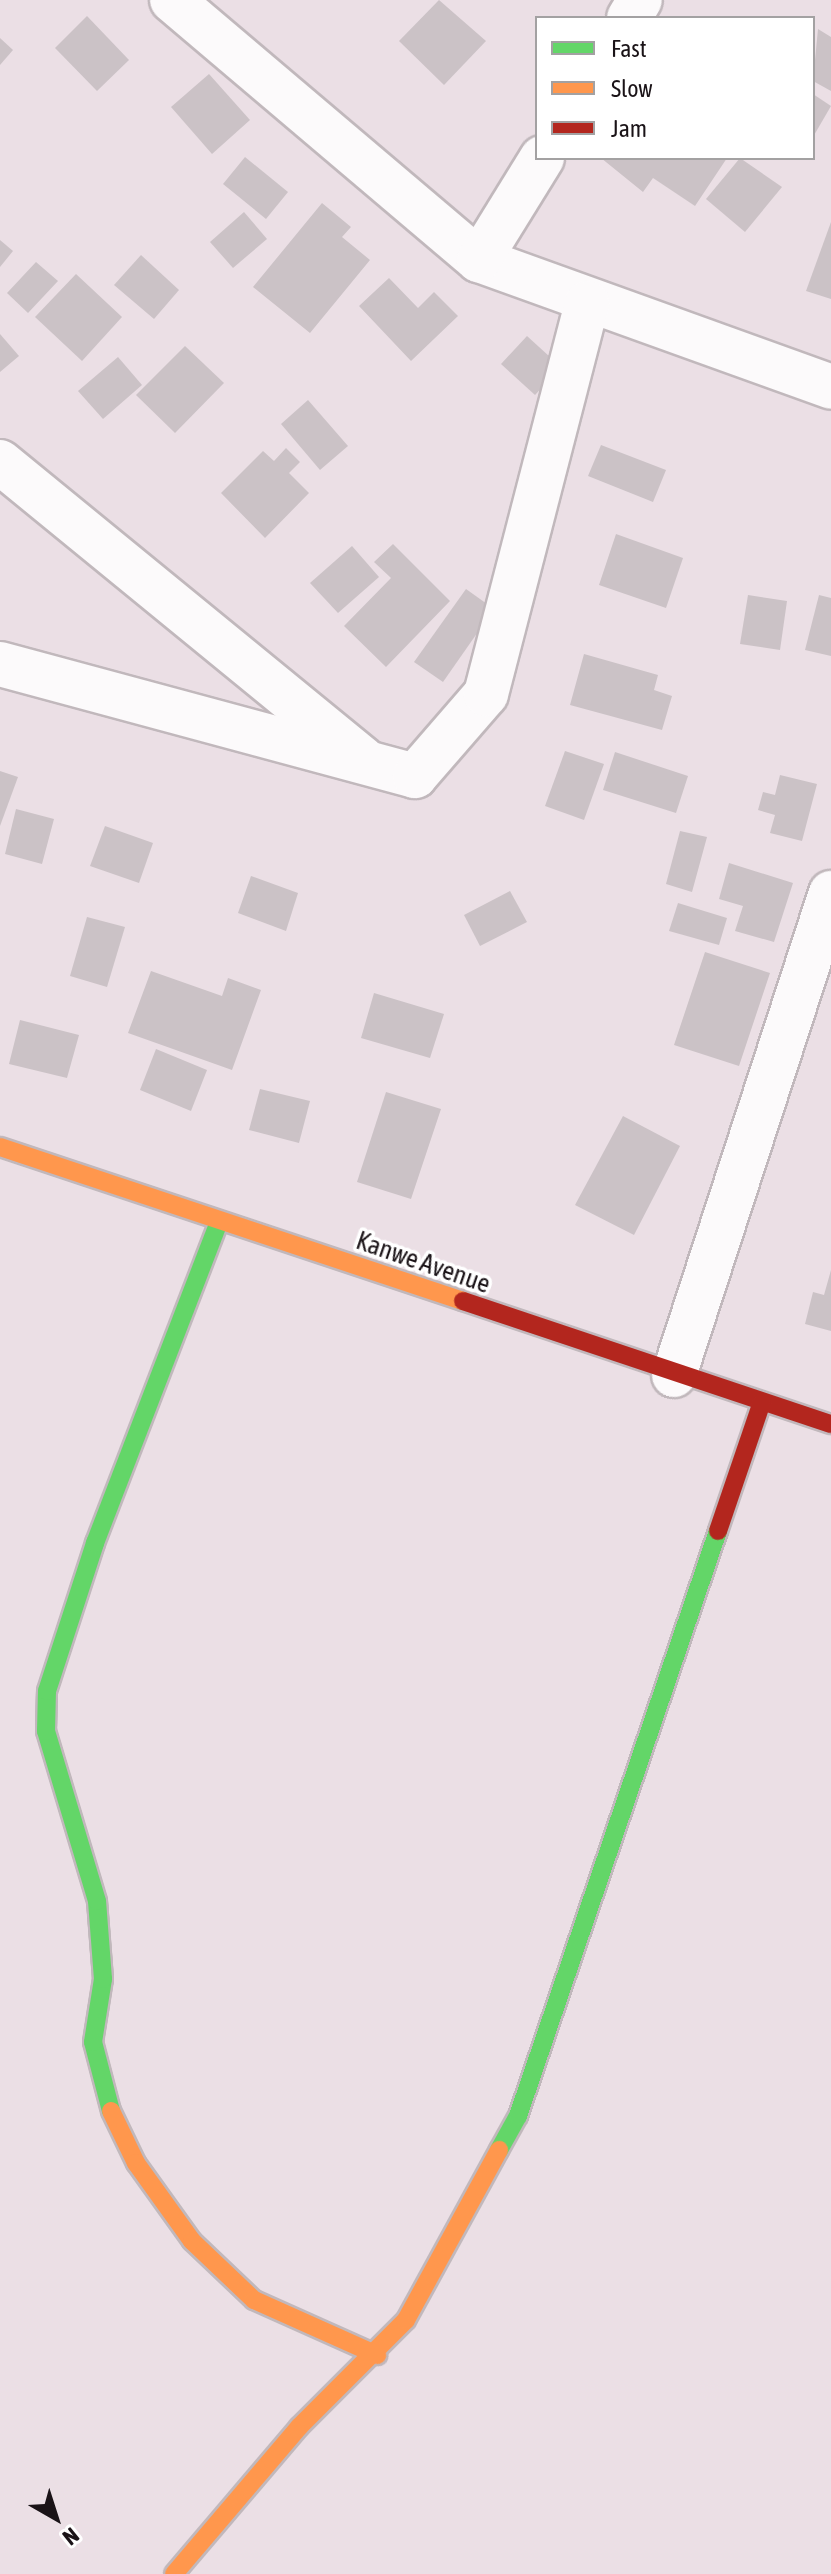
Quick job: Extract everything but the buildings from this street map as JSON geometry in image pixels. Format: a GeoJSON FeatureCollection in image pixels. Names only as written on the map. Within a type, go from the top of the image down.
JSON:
{"type":"FeatureCollection","features":[{"type":"Feature","properties":{"kind":"street"},"geometry":{"type":"LineString","coordinates":[[172,0],[479,260],[587,303],[831,387]]}},
{"type":"Feature","properties":{"kind":"street"},"geometry":{"type":"LineString","coordinates":[[479,260],[541,160]]}},
{"type":"Feature","properties":{"kind":"street"},"geometry":{"type":"LineString","coordinates":[[0,664],[376,770],[415,776],[486,694],[587,303]]}},
{"type":"Feature","properties":{"kind":"street"},"geometry":{"type":"LineString","coordinates":[[0,462],[376,770]]}},
{"type":"Feature","properties":{"kind":"street"},"geometry":{"type":"LineString","coordinates":[[674,1375],[831,893]]}},
{"type":"Feature","properties":{"kind":"street","name":"Kanwe Avenue"},"geometry":{"type":"LineString","coordinates":[[0,1147],[674,1375],[831,1424]]}},
{"type":"Feature","properties":{"kind":"street"},"geometry":{"type":"LineString","coordinates":[[219,1221],[95,1543],[47,1691],[46,1731],[97,1901],[103,1979],[93,2042],[106,2100],[136,2163],[192,2241],[254,2300],[377,2355]]}},
{"type":"Feature","properties":{"kind":"street"},"geometry":{"type":"LineString","coordinates":[[174,2574],[299,2427],[377,2355],[439,2268],[539,2071],[762,1402]]}},
{"type":"Feature","properties":{"kind":"traffic: fast"},"geometry":{"type":"LineString","coordinates":[[111,2111],[93,2042],[103,1979],[97,1901],[46,1731],[47,1691],[95,1543],[219,1221]]}},
{"type":"Feature","properties":{"kind":"traffic: fast"},"geometry":{"type":"LineString","coordinates":[[499,2150],[518,2116],[718,1531]]}},
{"type":"Feature","properties":{"kind":"traffic: slow"},"geometry":{"type":"LineString","coordinates":[[0,1147],[463,1301]]}},
{"type":"Feature","properties":{"kind":"traffic: slow"},"geometry":{"type":"LineString","coordinates":[[111,2111],[136,2163],[192,2241],[254,2300],[377,2355]]}},
{"type":"Feature","properties":{"kind":"traffic: slow"},"geometry":{"type":"LineString","coordinates":[[174,2574],[299,2427],[406,2320],[499,2150]]}},
{"type":"Feature","properties":{"kind":"traffic: jam"},"geometry":{"type":"LineString","coordinates":[[463,1301],[831,1424]]}},
{"type":"Feature","properties":{"kind":"traffic: jam"},"geometry":{"type":"LineString","coordinates":[[718,1531],[762,1402]]}}]}
